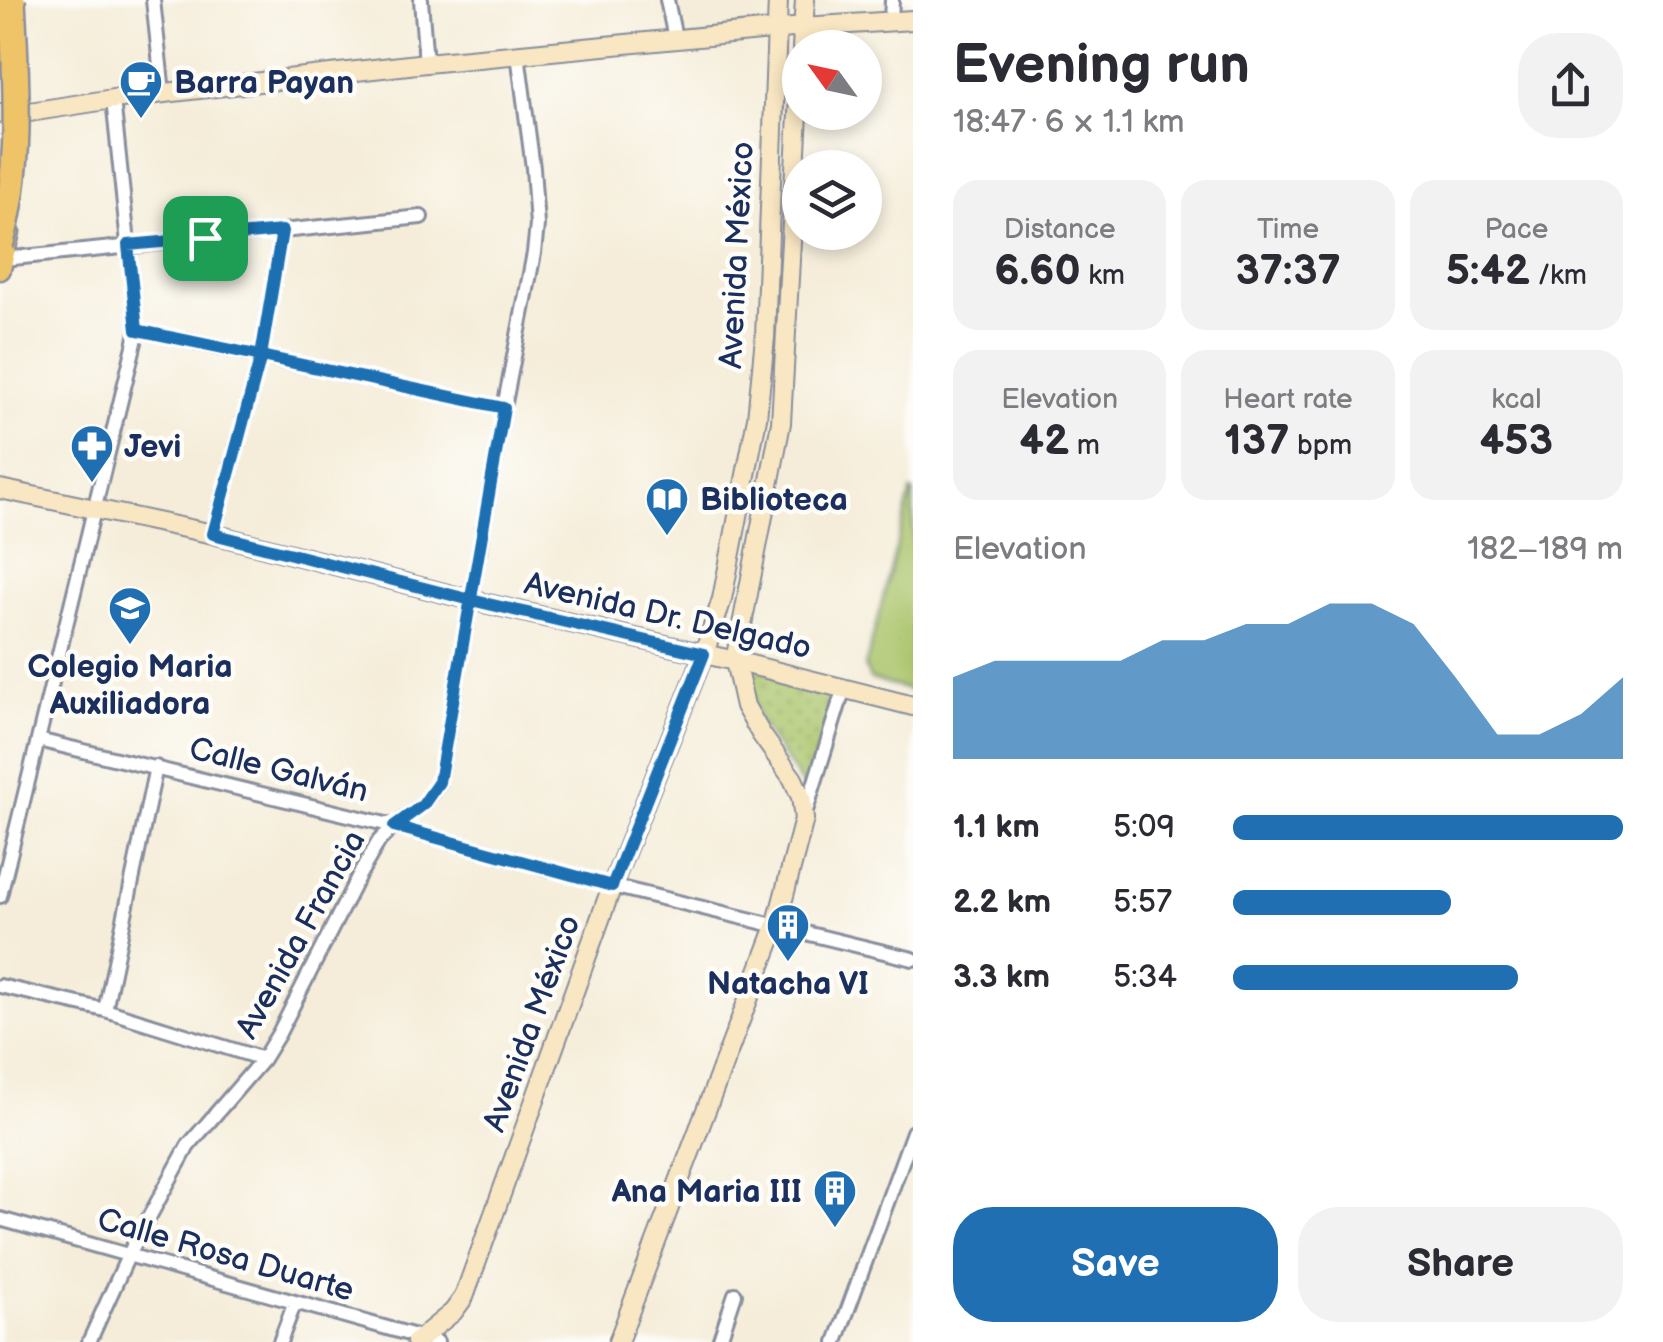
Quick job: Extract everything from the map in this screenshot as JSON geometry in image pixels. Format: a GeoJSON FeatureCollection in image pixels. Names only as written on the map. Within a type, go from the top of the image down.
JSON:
{"type":"FeatureCollection","features":[{"type":"Feature","properties":{"kind":"highway"},"geometry":{"type":"LineString","coordinates":[[1,258],[18,100],[15,0]]}},
{"type":"Feature","properties":{"kind":"main road"},"geometry":{"type":"LineString","coordinates":[[1,258],[18,185],[10,113],[15,0]]}},
{"type":"Feature","properties":{"kind":"main road","name":"Avenida México"},"geometry":{"type":"LineString","coordinates":[[424,1340],[464,1297],[612,886],[722,599],[757,418],[765,337],[778,0]]}},
{"type":"Feature","properties":{"kind":"main road"},"geometry":{"type":"LineString","coordinates":[[802,30],[805,0]]}},
{"type":"Feature","properties":{"kind":"main road"},"geometry":{"type":"LineString","coordinates":[[10,113],[426,63],[802,26],[913,20]]}},
{"type":"Feature","properties":{"kind":"main road","name":"Avenida México"},"geometry":{"type":"LineString","coordinates":[[797,130],[782,423],[736,661],[746,706],[793,779],[804,819]]}},
{"type":"Feature","properties":{"kind":"main road","name":"Avenida Dr. Delgado"},"geometry":{"type":"LineString","coordinates":[[0,489],[213,534],[913,706]]}},
{"type":"Feature","properties":{"kind":"main road"},"geometry":{"type":"LineString","coordinates":[[618,1342],[776,926],[804,819]]}},
{"type":"Feature","properties":{"kind":"street"},"geometry":{"type":"LineString","coordinates":[[153,0],[163,93]]}},
{"type":"Feature","properties":{"kind":"street"},"geometry":{"type":"LineString","coordinates":[[421,0],[426,63]]}},
{"type":"Feature","properties":{"kind":"street"},"geometry":{"type":"LineString","coordinates":[[667,0],[676,38]]}},
{"type":"Feature","properties":{"kind":"street"},"geometry":{"type":"LineString","coordinates":[[890,20],[892,0]]}},
{"type":"Feature","properties":{"kind":"street","name":"Avenida Francia"},"geometry":{"type":"LineString","coordinates":[[89,1342],[129,1254],[188,1146],[263,1059],[379,842],[423,805],[439,782],[534,253],[532,168],[518,54]]}},
{"type":"Feature","properties":{"kind":"street"},"geometry":{"type":"LineString","coordinates":[[0,896],[137,330],[113,99]]}},
{"type":"Feature","properties":{"kind":"street"},"geometry":{"type":"LineString","coordinates":[[1,258],[420,217]]}},
{"type":"Feature","properties":{"kind":"street"},"geometry":{"type":"LineString","coordinates":[[213,534],[261,356],[282,231]]}},
{"type":"Feature","properties":{"kind":"street"},"geometry":{"type":"LineString","coordinates":[[137,330],[504,408]]}},
{"type":"Feature","properties":{"kind":"street"},"geometry":{"type":"LineString","coordinates":[[804,819],[844,688]]}},
{"type":"Feature","properties":{"kind":"street","name":"Calle Galván"},"geometry":{"type":"LineString","coordinates":[[38,740],[394,826],[612,886],[913,959]]}},
{"type":"Feature","properties":{"kind":"street"},"geometry":{"type":"LineString","coordinates":[[105,1010],[156,767]]}},
{"type":"Feature","properties":{"kind":"street"},"geometry":{"type":"LineString","coordinates":[[0,986],[105,1010],[263,1059]]}},
{"type":"Feature","properties":{"kind":"street"},"geometry":{"type":"LineString","coordinates":[[836,1342],[913,1132]]}},
{"type":"Feature","properties":{"kind":"street","name":"Calle Rosa Duarte"},"geometry":{"type":"LineString","coordinates":[[0,1219],[424,1340]]}},
{"type":"Feature","properties":{"kind":"street"},"geometry":{"type":"LineString","coordinates":[[719,1342],[735,1294]]}},
{"type":"Feature","properties":{"kind":"street"},"geometry":{"type":"LineString","coordinates":[[280,1342],[295,1302]]}},
{"type":"Feature","properties":{"kind":"green space"},"geometry":{"type":"Polygon","coordinates":[[[911,491],[913,691],[870,679],[865,667],[911,491]]]}},
{"type":"Feature","properties":{"kind":"green space"},"geometry":{"type":"Polygon","coordinates":[[[744,666],[839,689],[808,793],[760,723],[744,666]]]}},
{"type":"Feature","properties":{"kind":"place","name":"Barra Payan"},"geometry":{"type":"Point","coordinates":[141,120]}},
{"type":"Feature","properties":{"kind":"place","name":"Jevi"},"geometry":{"type":"Point","coordinates":[92,484]}},
{"type":"Feature","properties":{"kind":"place","name":"Biblioteca"},"geometry":{"type":"Point","coordinates":[667,537]}},
{"type":"Feature","properties":{"kind":"place","name":"Colegio Maria Auxiliadora"},"geometry":{"type":"Point","coordinates":[130,646]}},
{"type":"Feature","properties":{"kind":"place","name":"Natacha VI"},"geometry":{"type":"Point","coordinates":[788,963]}},
{"type":"Feature","properties":{"kind":"place","name":"Ana Maria III"},"geometry":{"type":"Point","coordinates":[835,1229]}},
{"type":"Feature","properties":{"kind":"route"},"geometry":{"type":"LineString","coordinates":[[205,238],[128,245],[137,330],[261,356],[213,534],[471,600],[704,654],[612,886],[394,826],[423,805],[439,782],[471,600],[504,408],[261,356],[282,231],[205,238]]}}]}
